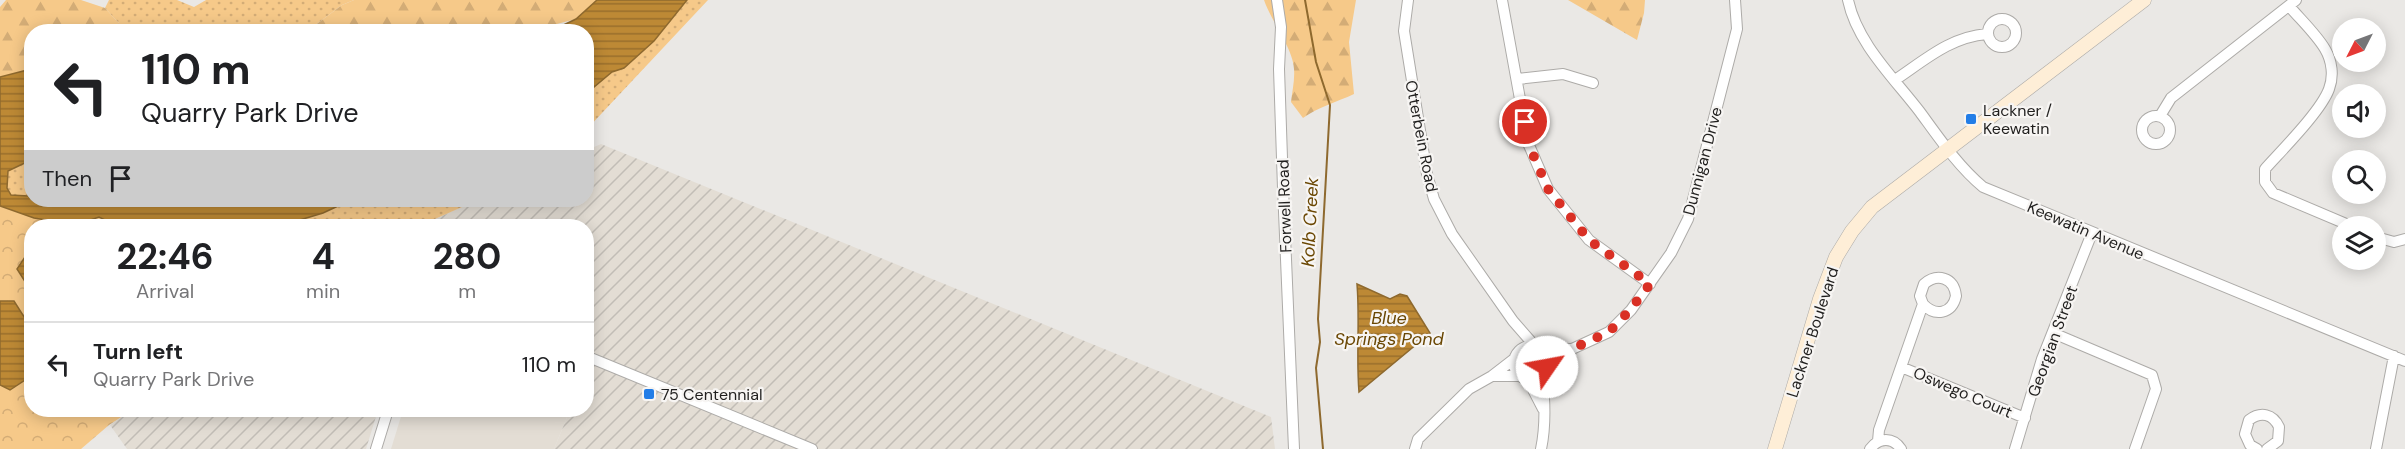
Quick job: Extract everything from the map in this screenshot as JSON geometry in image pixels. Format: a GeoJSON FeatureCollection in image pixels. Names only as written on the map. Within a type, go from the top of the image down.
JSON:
{"type":"FeatureCollection","features":[{"type":"Feature","properties":{"kind":"main road","name":"Lackner Boulevard"},"geometry":{"type":"LineString","coordinates":[[1775,449],[1820,299],[1836,257],[1852,231],[1872,207],[2144,0]]}},
{"type":"Feature","properties":{"kind":"street","name":"Forwell Road"},"geometry":{"type":"LineString","coordinates":[[1276,0],[1281,27],[1279,69],[1282,188],[1294,449]]}},
{"type":"Feature","properties":{"kind":"street","name":"Otterbein Road"},"geometry":{"type":"LineString","coordinates":[[1408,0],[1404,31],[1427,174],[1434,199],[1452,234],[1513,321],[1547,358],[1544,373],[1544,434],[1541,449]]}},
{"type":"Feature","properties":{"kind":"street"},"geometry":{"type":"LineString","coordinates":[[1502,0],[1528,143],[1548,189],[1589,240],[1650,284]]}},
{"type":"Feature","properties":{"kind":"street","name":"Dunnigan Drive"},"geometry":{"type":"LineString","coordinates":[[1544,373],[1572,349],[1609,332],[1630,310],[1671,253],[1688,219],[1737,29],[1735,0]]}},
{"type":"Feature","properties":{"kind":"street","name":"Keewatin Avenue"},"geometry":{"type":"LineString","coordinates":[[1848,0],[1859,30],[1895,80],[1971,177],[1983,187],[2405,361]]}},
{"type":"Feature","properties":{"kind":"street"},"geometry":{"type":"LineString","coordinates":[[2160,116],[2171,98],[2292,3],[2325,48],[2333,76],[2329,90],[2321,104],[2265,169],[2265,182],[2273,193],[2332,218]]}},
{"type":"Feature","properties":{"kind":"street"},"geometry":{"type":"LineString","coordinates":[[1895,80],[1929,55],[1968,36],[1987,34]]}},
{"type":"Feature","properties":{"kind":"street"},"geometry":{"type":"LineString","coordinates":[[1518,79],[1563,74],[1593,83]]}},
{"type":"Feature","properties":{"kind":"street","name":"Georgian Street"},"geometry":{"type":"LineString","coordinates":[[2014,449],[2042,359],[2092,233]]}},
{"type":"Feature","properties":{"kind":"street"},"geometry":{"type":"LineString","coordinates":[[2386,240],[2394,242],[2405,238]]}},
{"type":"Feature","properties":{"kind":"street","name":"Oswego Court"},"geometry":{"type":"LineString","coordinates":[[1874,445],[1923,304]]}},
{"type":"Feature","properties":{"kind":"street","name":"Otterbein Road"},"geometry":{"type":"LineString","coordinates":[[1513,321],[1516,355],[1514,368],[1543,409]]}},
{"type":"Feature","properties":{"kind":"street"},"geometry":{"type":"LineString","coordinates":[[2054,333],[2152,375],[2156,389],[2136,449]]}},
{"type":"Feature","properties":{"kind":"street"},"geometry":{"type":"LineString","coordinates":[[1415,449],[1418,439],[1468,388],[1492,376],[1525,347],[1538,347]]}},
{"type":"Feature","properties":{"kind":"street","name":"Dunnigan Drive"},"geometry":{"type":"LineString","coordinates":[[1538,347],[1572,349]]}},
{"type":"Feature","properties":{"kind":"street"},"geometry":{"type":"LineString","coordinates":[[2376,449],[2394,356]]}},
{"type":"Feature","properties":{"kind":"street"},"geometry":{"type":"LineString","coordinates":[[594,359],[812,449]]}},
{"type":"Feature","properties":{"kind":"street","name":"Oswego Court"},"geometry":{"type":"LineString","coordinates":[[1901,367],[2025,418]]}},
{"type":"Feature","properties":{"kind":"street"},"geometry":{"type":"LineString","coordinates":[[1492,376],[1523,378],[1544,373]]}},
{"type":"Feature","properties":{"kind":"street"},"geometry":{"type":"LineString","coordinates":[[2257,449],[2250,445],[2245,434],[2249,420],[2261,414],[2272,417],[2279,427],[2278,441],[2267,449]]}},
{"type":"Feature","properties":{"kind":"street"},"geometry":{"type":"LineString","coordinates":[[376,449],[386,417]]}},
{"type":"Feature","properties":{"kind":"street","name":"Oswego Court"},"geometry":{"type":"LineString","coordinates":[[1874,445],[1893,441],[1901,449]]}},
{"type":"Feature","properties":{"kind":"shaded area"},"geometry":{"type":"Polygon","coordinates":[[[601,144],[1271,417],[1275,449],[554,449],[567,417],[594,417],[594,219],[435,219],[462,207],[594,207],[594,147],[601,144]]]}},
{"type":"Feature","properties":{"kind":"shaded area"},"geometry":{"type":"Polygon","coordinates":[[[122,417],[376,417],[366,449],[127,449],[110,425],[122,417]]]}},
{"type":"Feature","properties":{"kind":"shaded area"},"geometry":{"type":"Polygon","coordinates":[[[401,417],[567,417],[554,449],[391,449],[401,417]]]}},
{"type":"Feature","properties":{"kind":"green space"},"geometry":{"type":"Polygon","coordinates":[[[6,0],[81,0],[105,8],[120,24],[24,24],[24,71],[0,77],[0,7],[6,0]]]}},
{"type":"Feature","properties":{"kind":"green space"},"geometry":{"type":"Polygon","coordinates":[[[109,0],[177,0],[194,7],[206,0],[354,0],[342,5],[317,24],[120,24],[105,8],[109,0]]]}},
{"type":"Feature","properties":{"kind":"green space"},"geometry":{"type":"Polygon","coordinates":[[[354,0],[597,0],[576,19],[557,24],[317,24],[342,5],[354,0]]]}},
{"type":"Feature","properties":{"kind":"green space"},"geometry":{"type":"Polygon","coordinates":[[[687,0],[708,0],[594,122],[594,87],[612,72],[624,68],[654,41],[687,0]]]}},
{"type":"Feature","properties":{"kind":"green space"},"geometry":{"type":"Polygon","coordinates":[[[1264,0],[1356,0],[1349,42],[1354,94],[1303,118],[1291,102],[1293,61],[1264,0]]]}},
{"type":"Feature","properties":{"kind":"green space"},"geometry":{"type":"Polygon","coordinates":[[[1568,0],[1645,0],[1637,40],[1568,0]]]}},
{"type":"Feature","properties":{"kind":"green space"},"geometry":{"type":"Polygon","coordinates":[[[24,163],[24,197],[11,195],[7,188],[8,171],[24,163]]]}},
{"type":"Feature","properties":{"kind":"green space"},"geometry":{"type":"Polygon","coordinates":[[[0,206],[40,219],[24,219],[24,417],[121,417],[81,449],[0,449],[0,206]]]}},
{"type":"Feature","properties":{"kind":"green space"},"geometry":{"type":"Polygon","coordinates":[[[336,207],[462,207],[435,219],[303,219],[336,207]]]}},
{"type":"Feature","properties":{"kind":"water"},"geometry":{"type":"Polygon","coordinates":[[[597,0],[687,0],[654,41],[624,68],[612,72],[594,87],[594,24],[566,24],[576,19],[597,0]]]}},
{"type":"Feature","properties":{"kind":"water"},"geometry":{"type":"Polygon","coordinates":[[[24,71],[24,163],[8,171],[7,188],[11,195],[24,196],[24,207],[336,207],[303,219],[103,219],[99,217],[93,219],[40,219],[0,206],[0,77],[24,71]]]}},
{"type":"Feature","properties":{"kind":"water"},"geometry":{"type":"Polygon","coordinates":[[[24,258],[24,280],[17,269],[24,258]]]}},
{"type":"Feature","properties":{"kind":"water","name":"Blue Springs Pond"},"geometry":{"type":"Polygon","coordinates":[[[1357,284],[1390,299],[1400,294],[1407,296],[1430,333],[1359,392],[1358,311],[1357,284]]]}},
{"type":"Feature","properties":{"kind":"water"},"geometry":{"type":"Polygon","coordinates":[[[0,301],[14,301],[24,317],[24,381],[10,390],[0,385],[0,301]]]}},
{"type":"Feature","properties":{"kind":"waterway","name":"Kolb Creek"},"geometry":{"type":"LineString","coordinates":[[1305,0],[1316,62],[1330,105],[1318,319],[1320,342],[1316,368],[1323,449]]}},
{"type":"Feature","properties":{"kind":"place","name":"Lackner / Keewatin"},"geometry":{"type":"Point","coordinates":[1971,119]}},
{"type":"Feature","properties":{"kind":"place","name":"75 Centennial"},"geometry":{"type":"Point","coordinates":[649,394]}},
{"type":"Feature","properties":{"kind":"route"},"geometry":{"type":"LineString","coordinates":[[1525,122],[1528,143],[1548,189],[1589,240],[1650,284],[1609,332],[1572,349],[1546,370],[1547,367]]}}]}
